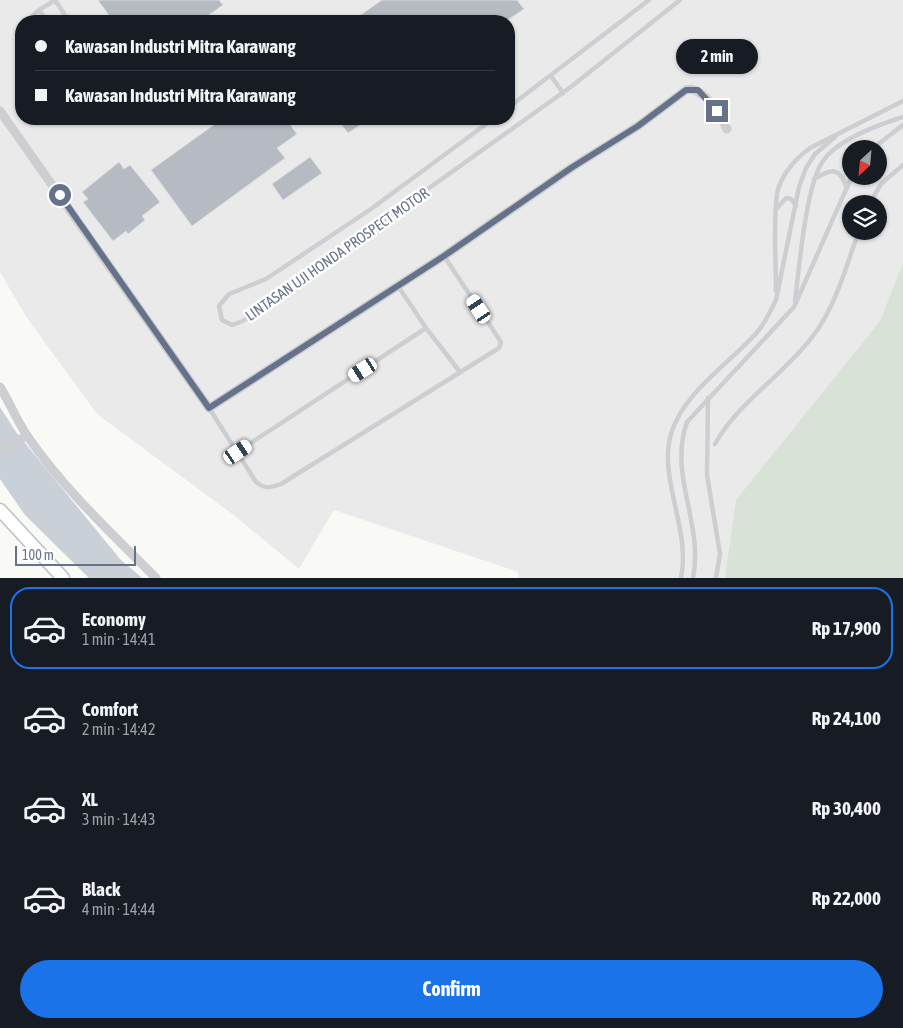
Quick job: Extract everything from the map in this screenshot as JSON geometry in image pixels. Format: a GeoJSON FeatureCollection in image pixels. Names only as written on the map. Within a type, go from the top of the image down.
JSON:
{"type":"FeatureCollection","features":[{"type":"Feature","properties":{"kind":"street"},"geometry":{"type":"LineString","coordinates":[[0,111],[209,408],[444,256],[571,168],[638,126],[686,90],[698,90],[703,94],[717,111],[727,129]]}},
{"type":"Feature","properties":{"kind":"street"},"geometry":{"type":"LineString","coordinates":[[0,387],[25,436],[74,492],[156,578]]}},
{"type":"Feature","properties":{"kind":"street"},"geometry":{"type":"LineString","coordinates":[[0,452],[25,436]]}},
{"type":"Feature","properties":{"kind":"street"},"geometry":{"type":"LineString","coordinates":[[0,510],[61,578]]}},
{"type":"Feature","properties":{"kind":"lane"},"geometry":{"type":"LineString","coordinates":[[34,15],[55,0],[66,15]]}},
{"type":"Feature","properties":{"kind":"lane"},"geometry":{"type":"LineString","coordinates":[[515,103],[649,0]]}},
{"type":"Feature","properties":{"kind":"lane","name":"LINTASAN UJI HONDA PROSPECT MOTOR"},"geometry":{"type":"LineString","coordinates":[[485,125],[372,209],[278,272],[255,285],[229,294],[219,306],[222,320],[232,325],[243,321],[563,93],[680,0]]}},
{"type":"Feature","properties":{"kind":"lane"},"geometry":{"type":"LineString","coordinates":[[39,10],[43,15]]}},
{"type":"Feature","properties":{"kind":"lane"},"geometry":{"type":"LineString","coordinates":[[551,76],[563,93]]}},
{"type":"Feature","properties":{"kind":"lane"},"geometry":{"type":"LineString","coordinates":[[776,300],[777,194],[782,180],[799,156],[810,148],[903,101]]}},
{"type":"Feature","properties":{"kind":"lane"},"geometry":{"type":"LineString","coordinates":[[794,307],[813,180],[822,161],[836,148],[876,126],[903,117]]}},
{"type":"Feature","properties":{"kind":"lane"},"geometry":{"type":"LineString","coordinates":[[884,140],[903,125]]}},
{"type":"Feature","properties":{"kind":"lane"},"geometry":{"type":"LineString","coordinates":[[681,578],[684,545],[669,472],[670,435],[678,416],[700,389],[760,329],[776,300],[806,168],[815,154],[836,136]]}},
{"type":"Feature","properties":{"kind":"lane"},"geometry":{"type":"LineString","coordinates":[[874,195],[881,184],[903,165]]}},
{"type":"Feature","properties":{"kind":"lane"},"geometry":{"type":"LineString","coordinates":[[693,578],[696,566],[695,544],[680,471],[682,438],[687,422],[794,307],[846,186],[843,177],[837,171],[828,171],[813,180]]}},
{"type":"Feature","properties":{"kind":"lane"},"geometry":{"type":"LineString","coordinates":[[777,208],[786,198],[791,199],[796,206]]}},
{"type":"Feature","properties":{"kind":"lane"},"geometry":{"type":"LineString","coordinates":[[715,444],[731,418],[800,351],[823,321],[855,240]]}},
{"type":"Feature","properties":{"kind":"lane"},"geometry":{"type":"LineString","coordinates":[[209,408],[256,482],[263,487],[271,488],[281,484],[499,348],[501,342],[444,256]]}},
{"type":"Feature","properties":{"kind":"lane"},"geometry":{"type":"LineString","coordinates":[[398,286],[426,328],[460,372]]}},
{"type":"Feature","properties":{"kind":"lane"},"geometry":{"type":"LineString","coordinates":[[238,452],[426,328]]}},
{"type":"Feature","properties":{"kind":"lane"},"geometry":{"type":"LineString","coordinates":[[708,398],[707,475],[720,554],[716,578]]}},
{"type":"Feature","properties":{"kind":"shaded area"},"geometry":{"type":"Polygon","coordinates":[[[0,0],[903,0],[903,578],[519,578],[518,572],[334,510],[299,569],[235,516],[97,414],[25,315],[0,272],[0,0]]]}},
{"type":"Feature","properties":{"kind":"shaded area"},"geometry":{"type":"Polygon","coordinates":[[[903,263],[903,578],[725,578],[736,500],[880,321],[903,263]]]}},
{"type":"Feature","properties":{"kind":"shaded area"},"geometry":{"type":"Polygon","coordinates":[[[0,407],[16,432],[120,559],[142,578],[89,578],[25,515],[0,479],[0,407]]]}},
{"type":"Feature","properties":{"kind":"building"},"geometry":{"type":"Polygon","coordinates":[[[98,0],[219,0],[223,5],[209,15],[109,15],[98,0]]]}},
{"type":"Feature","properties":{"kind":"building"},"geometry":{"type":"Polygon","coordinates":[[[382,0],[517,0],[524,9],[515,15],[361,15],[382,0]]]}},
{"type":"Feature","properties":{"kind":"building"},"geometry":{"type":"Polygon","coordinates":[[[214,125],[290,125],[297,134],[277,148],[285,158],[192,226],[151,170],[214,125]]]}},
{"type":"Feature","properties":{"kind":"building"},"geometry":{"type":"Polygon","coordinates":[[[342,125],[360,125],[348,133],[342,125]]]}},
{"type":"Feature","properties":{"kind":"building"},"geometry":{"type":"Polygon","coordinates":[[[310,157],[322,173],[283,200],[272,184],[310,157]]]}},
{"type":"Feature","properties":{"kind":"building"},"geometry":{"type":"Polygon","coordinates":[[[119,162],[124,169],[130,165],[160,202],[142,216],[145,220],[128,234],[126,231],[113,241],[83,202],[88,199],[82,192],[119,162]]]}},
{"type":"Feature","properties":{"kind":"route"},"geometry":{"type":"LineString","coordinates":[[60,195],[209,408],[444,256],[571,168],[638,126],[686,90],[698,90],[717,111]]}}]}
